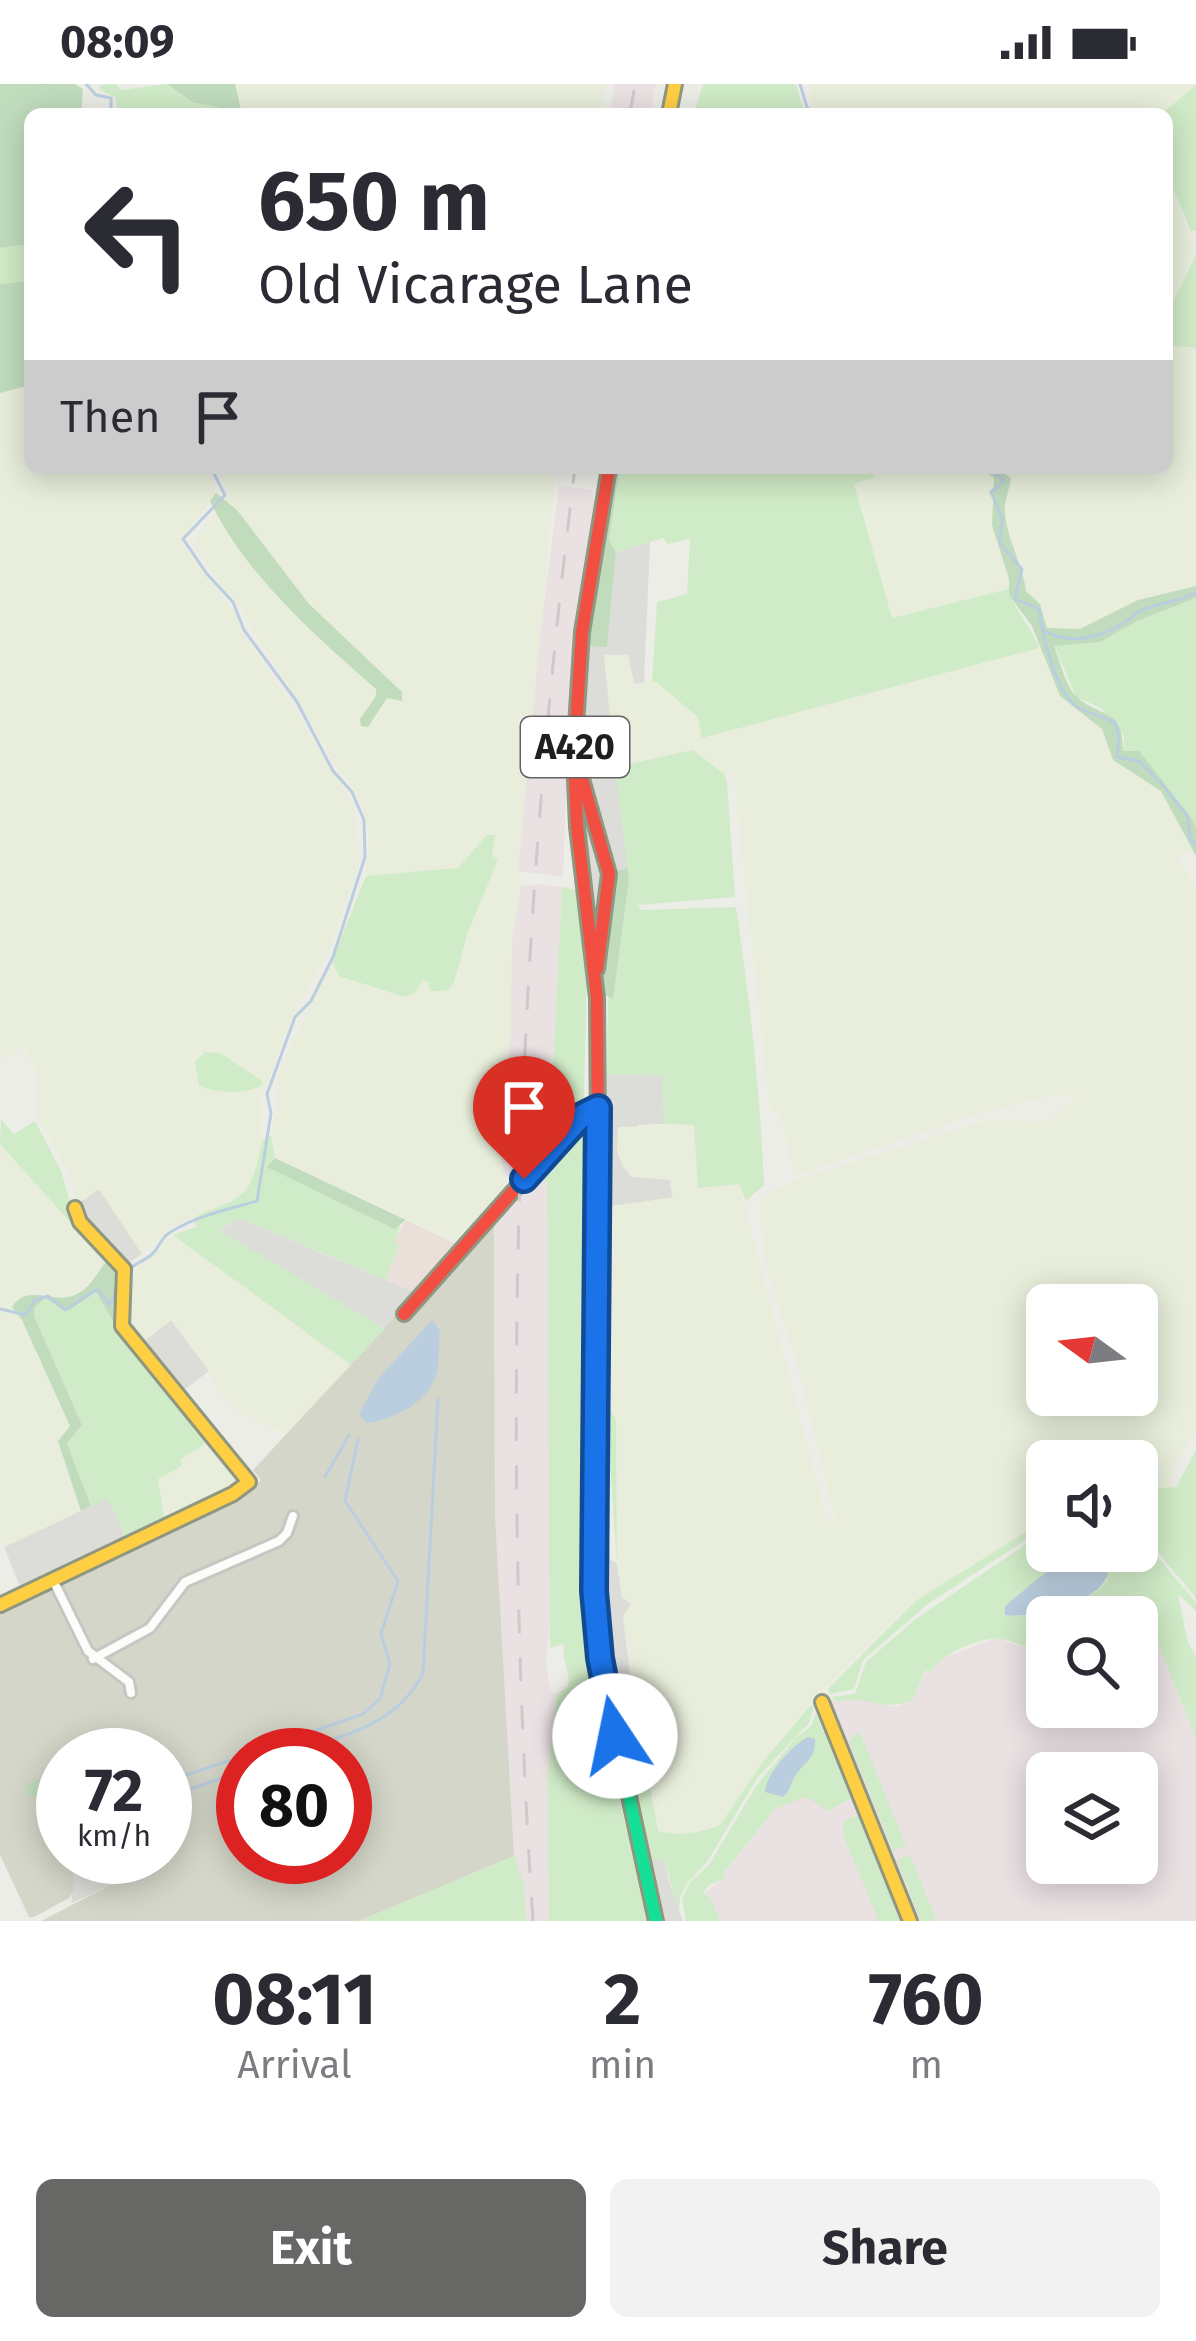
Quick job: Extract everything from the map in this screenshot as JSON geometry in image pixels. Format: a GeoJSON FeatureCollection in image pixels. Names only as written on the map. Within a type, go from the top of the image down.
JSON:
{"type":"FeatureCollection","features":[{"type":"Feature","properties":{"kind":"main road","name":"A420"},"geometry":{"type":"LineString","coordinates":[[608,474],[588,590],[574,757],[578,839],[596,973],[596,1623],[615,1736],[656,1921]]}},
{"type":"Feature","properties":{"kind":"main road"},"geometry":{"type":"LineString","coordinates":[[574,757],[609,874],[596,973]]}},
{"type":"Feature","properties":{"kind":"main road"},"geometry":{"type":"LineString","coordinates":[[404,1314],[572,1126],[598,1108]]}},
{"type":"Feature","properties":{"kind":"main road"},"geometry":{"type":"LineString","coordinates":[[0,1605],[233,1494],[249,1482],[122,1326],[119,1309],[126,1272],[80,1222],[75,1208]]}},
{"type":"Feature","properties":{"kind":"main road"},"geometry":{"type":"LineString","coordinates":[[822,1702],[910,1921]]}},
{"type":"Feature","properties":{"kind":"street"},"geometry":{"type":"LineString","coordinates":[[94,1659],[150,1628],[185,1582],[279,1541],[293,1516]]}},
{"type":"Feature","properties":{"kind":"street"},"geometry":{"type":"LineString","coordinates":[[52,1580],[94,1659],[129,1682],[131,1693]]}},
{"type":"Feature","properties":{"kind":"shaded area"},"geometry":{"type":"Polygon","coordinates":[[[615,84],[656,84],[651,108],[611,108],[615,84]]]}},
{"type":"Feature","properties":{"kind":"shaded area"},"geometry":{"type":"Polygon","coordinates":[[[559,486],[592,490],[595,504],[567,770],[563,877],[518,871],[559,486]]]}},
{"type":"Feature","properties":{"kind":"shaded area"},"geometry":{"type":"Polygon","coordinates":[[[650,542],[644,683],[634,684],[628,655],[604,655],[628,868],[607,873],[597,943],[580,789],[581,692],[588,646],[607,646],[616,552],[650,542]]]}},
{"type":"Feature","properties":{"kind":"shaded area"},"geometry":{"type":"Polygon","coordinates":[[[521,886],[562,887],[549,1143],[530,1165],[507,1176],[500,1170],[500,1141],[510,1043],[512,942],[521,886]]]}},
{"type":"Feature","properties":{"kind":"shaded area"},"geometry":{"type":"Polygon","coordinates":[[[607,1074],[663,1075],[663,1124],[637,1125],[670,1180],[673,1198],[601,1207],[607,1074]]]}},
{"type":"Feature","properties":{"kind":"shaded area"},"geometry":{"type":"Polygon","coordinates":[[[530,1180],[547,1180],[552,1602],[546,1663],[551,1691],[557,1694],[547,1776],[549,1921],[526,1921],[524,1884],[514,1856],[495,1516],[494,1223],[530,1180]]]}},
{"type":"Feature","properties":{"kind":"shaded area"},"geometry":{"type":"Polygon","coordinates":[[[99,1189],[142,1254],[128,1263],[76,1205],[99,1189]]]}},
{"type":"Feature","properties":{"kind":"shaded area"},"geometry":{"type":"Polygon","coordinates":[[[240,1218],[415,1292],[385,1329],[218,1231],[240,1218]]]}},
{"type":"Feature","properties":{"kind":"shaded area"},"geometry":{"type":"Polygon","coordinates":[[[406,1220],[459,1245],[415,1292],[386,1280],[399,1246],[393,1243],[406,1220]]]}},
{"type":"Feature","properties":{"kind":"shaded area"},"geometry":{"type":"Polygon","coordinates":[[[494,1223],[495,1516],[514,1856],[359,1921],[41,1921],[112,1884],[192,1884],[192,1728],[36,1728],[36,1884],[73,1884],[74,1890],[69,1898],[29,1917],[0,1855],[0,1614],[250,1491],[261,1480],[253,1470],[398,1313],[406,1319],[494,1223]]]}},
{"type":"Feature","properties":{"kind":"shaded area"},"geometry":{"type":"Polygon","coordinates":[[[171,1320],[209,1371],[180,1393],[142,1343],[171,1320]]]}},
{"type":"Feature","properties":{"kind":"shaded area"},"geometry":{"type":"Polygon","coordinates":[[[108,1498],[127,1540],[21,1589],[4,1547],[108,1498]]]}},
{"type":"Feature","properties":{"kind":"shaded area"},"geometry":{"type":"Polygon","coordinates":[[[598,1546],[609,1549],[611,1560],[617,1563],[622,1597],[632,1604],[623,1617],[630,1673],[610,1676],[599,1611],[598,1546]]]}},
{"type":"Feature","properties":{"kind":"shaded area"},"geometry":{"type":"Polygon","coordinates":[[[996,1638],[1026,1648],[1026,1728],[1158,1728],[1158,1644],[1196,1738],[1196,1921],[719,1921],[702,1894],[726,1877],[723,1875],[775,1809],[808,1796],[832,1810],[851,1799],[814,1706],[853,1698],[896,1707],[913,1700],[926,1670],[931,1671],[938,1660],[996,1638]]]}},
{"type":"Feature","properties":{"kind":"shaded area"},"geometry":{"type":"Polygon","coordinates":[[[664,1858],[683,1921],[660,1921],[647,1861],[664,1858]]]}},
{"type":"Feature","properties":{"kind":"shaded area"},"geometry":{"type":"Polygon","coordinates":[[[72,1884],[112,1884],[72,1903],[72,1884]]]}},
{"type":"Feature","properties":{"kind":"green space"},"geometry":{"type":"Polygon","coordinates":[[[0,84],[75,84],[83,89],[81,108],[24,108],[24,245],[0,248],[0,84]]]}},
{"type":"Feature","properties":{"kind":"green space"},"geometry":{"type":"Polygon","coordinates":[[[116,84],[120,90],[167,84],[192,102],[218,108],[117,108],[116,98],[100,90],[100,85],[116,84]]]}},
{"type":"Feature","properties":{"kind":"green space"},"geometry":{"type":"Polygon","coordinates":[[[167,84],[235,84],[241,108],[218,108],[192,102],[167,84]]]}},
{"type":"Feature","properties":{"kind":"green space"},"geometry":{"type":"Polygon","coordinates":[[[235,84],[606,84],[602,108],[241,108],[235,84]]]}},
{"type":"Feature","properties":{"kind":"green space"},"geometry":{"type":"Polygon","coordinates":[[[703,84],[796,84],[803,108],[696,108],[703,84]]]}},
{"type":"Feature","properties":{"kind":"green space"},"geometry":{"type":"Polygon","coordinates":[[[812,84],[1196,84],[1168,108],[816,108],[809,96],[812,84]]]}},
{"type":"Feature","properties":{"kind":"green space"},"geometry":{"type":"Polygon","coordinates":[[[1196,85],[1196,230],[1191,231],[1173,189],[1173,108],[1168,108],[1196,85]]]}},
{"type":"Feature","properties":{"kind":"green space"},"geometry":{"type":"Polygon","coordinates":[[[1173,191],[1196,250],[1173,301],[1173,191]]]}},
{"type":"Feature","properties":{"kind":"green space"},"geometry":{"type":"Polygon","coordinates":[[[24,245],[24,282],[0,284],[0,248],[24,245]]]}},
{"type":"Feature","properties":{"kind":"green space"},"geometry":{"type":"Polygon","coordinates":[[[1196,255],[1196,348],[1173,346],[1173,302],[1196,255]]]}},
{"type":"Feature","properties":{"kind":"green space"},"geometry":{"type":"Polygon","coordinates":[[[24,282],[24,387],[0,393],[0,284],[24,282]]]}},
{"type":"Feature","properties":{"kind":"green space"},"geometry":{"type":"Polygon","coordinates":[[[1173,346],[1196,348],[1196,586],[1138,600],[1080,629],[1047,628],[1040,604],[1026,591],[1023,567],[1009,531],[1005,509],[1011,478],[1005,474],[1173,474],[1173,346]]]}},
{"type":"Feature","properties":{"kind":"green space"},"geometry":{"type":"Polygon","coordinates":[[[24,387],[24,474],[208,474],[216,493],[181,542],[237,616],[242,632],[298,714],[353,805],[357,827],[357,871],[330,949],[292,1016],[261,1100],[262,1141],[254,1183],[242,1197],[172,1227],[142,1254],[99,1189],[76,1205],[70,1175],[35,1112],[38,1076],[26,1051],[23,1047],[0,1061],[0,393],[24,387]]]}},
{"type":"Feature","properties":{"kind":"green space"},"geometry":{"type":"Polygon","coordinates":[[[219,474],[555,474],[518,871],[521,886],[512,942],[510,1043],[500,1141],[506,1190],[456,1242],[275,1158],[272,1135],[281,1064],[326,975],[366,876],[369,841],[365,814],[350,782],[335,765],[244,613],[194,548],[195,539],[229,489],[219,474]]]}},
{"type":"Feature","properties":{"kind":"green space"},"geometry":{"type":"Polygon","coordinates":[[[613,474],[619,474],[609,540],[616,552],[607,647],[588,646],[613,474]]]}},
{"type":"Feature","properties":{"kind":"green space"},"geometry":{"type":"Polygon","coordinates":[[[619,474],[873,474],[874,478],[854,484],[892,618],[1009,589],[1039,648],[702,738],[698,717],[652,682],[657,602],[687,594],[690,539],[667,544],[664,538],[616,552],[609,540],[619,474]]]}},
{"type":"Feature","properties":{"kind":"green space"},"geometry":{"type":"Polygon","coordinates":[[[873,474],[988,474],[994,478],[992,502],[1009,589],[892,619],[853,484],[874,478],[873,474]]]}},
{"type":"Feature","properties":{"kind":"green space"},"geometry":{"type":"Polygon","coordinates":[[[988,474],[1011,478],[1005,506],[1007,526],[1026,591],[1040,604],[1047,628],[1080,629],[1138,600],[1196,586],[1196,598],[1137,621],[1100,642],[1054,646],[1074,694],[1116,721],[1123,751],[1139,751],[1192,819],[1196,856],[1161,791],[1113,760],[1102,729],[1060,696],[1032,626],[1009,595],[1009,579],[992,525],[994,478],[988,474]]]}},
{"type":"Feature","properties":{"kind":"green space"},"geometry":{"type":"Polygon","coordinates":[[[216,493],[237,510],[309,604],[402,692],[402,701],[387,698],[368,727],[361,726],[360,719],[376,689],[262,579],[210,501],[216,493]]]}},
{"type":"Feature","properties":{"kind":"green space"},"geometry":{"type":"Polygon","coordinates":[[[1196,598],[1196,827],[1139,752],[1123,751],[1124,736],[1101,708],[1076,697],[1054,645],[1100,642],[1137,621],[1196,598]]]}},
{"type":"Feature","properties":{"kind":"green space"},"geometry":{"type":"Polygon","coordinates":[[[1039,648],[1060,696],[1102,729],[1114,760],[1161,791],[1193,851],[1176,856],[1196,886],[1196,1432],[1175,1465],[1172,1486],[1159,1490],[1158,1440],[1026,1440],[1026,1532],[917,1600],[812,1701],[720,1826],[684,1835],[659,1832],[623,1616],[631,1604],[622,1597],[617,1563],[616,1419],[601,1398],[605,1208],[673,1197],[670,1180],[631,1177],[617,1151],[618,1127],[694,1125],[695,1146],[739,1184],[828,1525],[836,1524],[800,1375],[766,1264],[759,1204],[772,1191],[799,1179],[988,1120],[1046,1122],[1083,1093],[1044,1097],[961,1119],[794,1176],[781,1116],[770,1109],[733,770],[724,774],[693,750],[615,767],[604,655],[628,655],[634,684],[656,681],[698,717],[703,738],[1039,648]]]}},
{"type":"Feature","properties":{"kind":"green space"},"geometry":{"type":"Polygon","coordinates":[[[693,750],[724,774],[727,782],[735,897],[637,905],[641,910],[736,907],[754,1046],[764,1185],[746,1201],[739,1184],[698,1188],[694,1125],[663,1124],[662,1076],[607,1074],[608,997],[613,998],[629,880],[615,767],[693,750]]]}},
{"type":"Feature","properties":{"kind":"green space"},"geometry":{"type":"Polygon","coordinates":[[[487,835],[495,835],[492,855],[498,860],[467,934],[454,983],[446,991],[430,991],[423,980],[405,997],[339,976],[332,961],[366,876],[458,868],[487,835]]]}},
{"type":"Feature","properties":{"kind":"green space"},"geometry":{"type":"Polygon","coordinates":[[[628,868],[613,999],[605,995],[602,970],[611,872],[628,868]]]}},
{"type":"Feature","properties":{"kind":"green space"},"geometry":{"type":"Polygon","coordinates":[[[562,887],[576,890],[587,976],[584,1095],[582,1106],[549,1143],[562,887]]]}},
{"type":"Feature","properties":{"kind":"green space"},"geometry":{"type":"Polygon","coordinates":[[[205,1052],[220,1053],[262,1081],[260,1086],[230,1092],[199,1086],[195,1062],[205,1052]]]}},
{"type":"Feature","properties":{"kind":"green space"},"geometry":{"type":"Polygon","coordinates":[[[1,1119],[14,1134],[35,1121],[61,1171],[75,1220],[108,1259],[0,1144],[1,1119]]]}},
{"type":"Feature","properties":{"kind":"green space"},"geometry":{"type":"Polygon","coordinates":[[[583,1125],[589,1143],[589,1611],[608,1745],[651,1921],[549,1921],[547,1776],[557,1694],[569,1681],[564,1644],[550,1648],[547,1181],[538,1180],[554,1149],[583,1125]]]}},
{"type":"Feature","properties":{"kind":"green space"},"geometry":{"type":"Polygon","coordinates":[[[271,1135],[275,1158],[268,1166],[393,1229],[401,1224],[386,1280],[240,1218],[219,1230],[385,1329],[351,1365],[173,1235],[196,1227],[194,1217],[243,1193],[254,1175],[262,1141],[271,1135]]]}},
{"type":"Feature","properties":{"kind":"green space"},"geometry":{"type":"Polygon","coordinates":[[[0,1144],[108,1259],[77,1295],[60,1298],[39,1293],[23,1297],[12,1307],[70,1427],[58,1441],[81,1511],[4,1547],[0,1539],[0,1144]]]}},
{"type":"Feature","properties":{"kind":"green space"},"geometry":{"type":"Polygon","coordinates":[[[275,1158],[406,1220],[394,1229],[267,1167],[275,1158]]]}},
{"type":"Feature","properties":{"kind":"green space"},"geometry":{"type":"Polygon","coordinates":[[[173,1235],[351,1365],[286,1434],[236,1411],[218,1392],[209,1371],[171,1320],[142,1343],[128,1320],[132,1275],[173,1235]]]}},
{"type":"Feature","properties":{"kind":"green space"},"geometry":{"type":"Polygon","coordinates":[[[108,1259],[121,1274],[115,1324],[96,1292],[68,1311],[45,1298],[35,1307],[34,1316],[82,1425],[67,1443],[91,1506],[81,1511],[58,1441],[70,1426],[12,1307],[26,1296],[75,1295],[108,1259]]]}},
{"type":"Feature","properties":{"kind":"green space"},"geometry":{"type":"Polygon","coordinates":[[[96,1292],[118,1328],[207,1442],[180,1460],[182,1466],[158,1479],[165,1523],[127,1540],[108,1499],[91,1506],[67,1442],[82,1425],[34,1316],[35,1307],[45,1298],[68,1310],[96,1292]]]}},
{"type":"Feature","properties":{"kind":"green space"},"geometry":{"type":"Polygon","coordinates":[[[601,1398],[616,1419],[617,1563],[608,1436],[603,1453],[609,1549],[598,1546],[601,1398]]]}},
{"type":"Feature","properties":{"kind":"green space"},"geometry":{"type":"Polygon","coordinates":[[[207,1442],[239,1482],[165,1523],[158,1479],[181,1467],[179,1460],[207,1442]]]}},
{"type":"Feature","properties":{"kind":"green space"},"geometry":{"type":"Polygon","coordinates":[[[1196,1450],[1196,1598],[1158,1552],[1158,1488],[1176,1487],[1196,1450]]]}},
{"type":"Feature","properties":{"kind":"green space"},"geometry":{"type":"Polygon","coordinates":[[[1026,1532],[1026,1540],[928,1604],[863,1660],[854,1689],[830,1694],[828,1689],[917,1600],[1026,1532]]]}},
{"type":"Feature","properties":{"kind":"green space"},"geometry":{"type":"Polygon","coordinates":[[[1026,1544],[1026,1572],[1051,1572],[1005,1606],[1005,1615],[1026,1614],[1026,1646],[992,1639],[961,1648],[931,1672],[925,1670],[913,1700],[902,1703],[838,1702],[831,1697],[855,1694],[866,1662],[917,1618],[1026,1544]]]}},
{"type":"Feature","properties":{"kind":"green space"},"geometry":{"type":"Polygon","coordinates":[[[1158,1557],[1196,1603],[1196,1611],[1178,1594],[1187,1640],[1196,1657],[1196,1738],[1158,1644],[1158,1596],[1089,1596],[1108,1579],[1096,1572],[1158,1572],[1158,1557]]]}},
{"type":"Feature","properties":{"kind":"green space"},"geometry":{"type":"Polygon","coordinates":[[[630,1673],[658,1831],[666,1833],[720,1825],[765,1759],[814,1707],[809,1723],[758,1777],[707,1862],[688,1882],[679,1912],[664,1859],[647,1861],[610,1676],[630,1673]]]}},
{"type":"Feature","properties":{"kind":"green space"},"geometry":{"type":"Polygon","coordinates":[[[816,1713],[851,1799],[828,1811],[807,1797],[775,1809],[723,1874],[727,1878],[709,1885],[703,1893],[710,1897],[720,1921],[686,1921],[682,1899],[690,1882],[709,1865],[756,1786],[811,1726],[816,1713]]]}},
{"type":"Feature","properties":{"kind":"green space"},"geometry":{"type":"Polygon","coordinates":[[[860,1732],[906,1846],[893,1851],[850,1744],[851,1737],[860,1732]]]}},
{"type":"Feature","properties":{"kind":"green space"},"geometry":{"type":"Polygon","coordinates":[[[36,1780],[36,1799],[26,1793],[25,1785],[36,1780]]]}},
{"type":"Feature","properties":{"kind":"green space"},"geometry":{"type":"Polygon","coordinates":[[[858,1816],[900,1921],[879,1921],[842,1833],[845,1819],[858,1816]]]}},
{"type":"Feature","properties":{"kind":"green space"},"geometry":{"type":"Polygon","coordinates":[[[910,1855],[937,1921],[921,1921],[897,1860],[910,1855]]]}},
{"type":"Feature","properties":{"kind":"green space"},"geometry":{"type":"Polygon","coordinates":[[[514,1856],[524,1884],[526,1921],[359,1921],[514,1856]]]}},
{"type":"Feature","properties":{"kind":"water"},"geometry":{"type":"Polygon","coordinates":[[[432,1320],[440,1331],[433,1383],[409,1408],[366,1423],[359,1414],[378,1379],[432,1320]]]}},
{"type":"Feature","properties":{"kind":"water"},"geometry":{"type":"Polygon","coordinates":[[[1047,1572],[1107,1572],[1098,1589],[1087,1596],[1026,1596],[1026,1614],[1005,1615],[1005,1606],[1047,1572]]]}},
{"type":"Feature","properties":{"kind":"water"},"geometry":{"type":"Polygon","coordinates":[[[808,1737],[815,1739],[813,1754],[786,1794],[765,1792],[780,1761],[808,1737]]]}},
{"type":"Feature","properties":{"kind":"waterway"},"geometry":{"type":"LineString","coordinates":[[86,84],[96,95],[111,98],[111,108]]}},
{"type":"Feature","properties":{"kind":"waterway"},"geometry":{"type":"LineString","coordinates":[[800,84],[808,108]]}},
{"type":"Feature","properties":{"kind":"waterway"},"geometry":{"type":"LineString","coordinates":[[127,1271],[179,1227],[257,1201],[271,1113],[267,1094],[295,1017],[311,1001],[333,957],[365,857],[364,820],[352,792],[333,771],[297,702],[244,630],[233,602],[183,539],[225,495],[214,474]]}},
{"type":"Feature","properties":{"kind":"waterway"},"geometry":{"type":"LineString","coordinates":[[996,474],[1004,481],[991,492],[1002,518],[1000,544],[1022,569],[1015,599],[1039,609],[1063,691],[1079,708],[1115,723],[1117,757],[1139,761],[1162,784],[1187,816],[1190,839],[1196,845]]}},
{"type":"Feature","properties":{"kind":"waterway"},"geometry":{"type":"LineString","coordinates":[[1043,630],[1063,638],[1095,636],[1140,611],[1196,593]]}},
{"type":"Feature","properties":{"kind":"waterway"},"geometry":{"type":"LineString","coordinates":[[0,1309],[26,1315],[34,1301],[48,1296],[65,1310],[97,1289],[110,1305],[121,1278]]}},
{"type":"Feature","properties":{"kind":"waterway"},"geometry":{"type":"LineString","coordinates":[[363,1728],[398,1706],[423,1673],[438,1399]]}},
{"type":"Feature","properties":{"kind":"waterway"},"geometry":{"type":"LineString","coordinates":[[325,1477],[349,1435]]}},
{"type":"Feature","properties":{"kind":"waterway"},"geometry":{"type":"LineString","coordinates":[[323,1728],[363,1714],[380,1699],[390,1664],[381,1634],[398,1581],[345,1501],[358,1439]]}},
{"type":"Feature","properties":{"kind":"waterway"},"geometry":{"type":"LineString","coordinates":[[192,1773],[216,1765]]}},
{"type":"Feature","properties":{"kind":"waterway"},"geometry":{"type":"LineString","coordinates":[[192,1789],[216,1780]]}},
{"type":"Feature","properties":{"kind":"railway"},"geometry":{"type":"LineString","coordinates":[[631,108],[635,84]]}},
{"type":"Feature","properties":{"kind":"railway"},"geometry":{"type":"LineString","coordinates":[[533,1921],[518,1558],[520,1194],[539,830],[574,474]]}},
{"type":"Feature","properties":{"kind":"traffic: fast"},"geometry":{"type":"LineString","coordinates":[[598,1137],[596,1623],[656,1921]]}},
{"type":"Feature","properties":{"kind":"traffic: slow"},"geometry":{"type":"LineString","coordinates":[[670,108],[675,84]]}},
{"type":"Feature","properties":{"kind":"traffic: slow"},"geometry":{"type":"LineString","coordinates":[[0,1605],[233,1494],[249,1482],[122,1326],[124,1269],[80,1222],[75,1208]]}},
{"type":"Feature","properties":{"kind":"traffic: slow"},"geometry":{"type":"LineString","coordinates":[[822,1702],[910,1921]]}},
{"type":"Feature","properties":{"kind":"traffic: jam"},"geometry":{"type":"LineString","coordinates":[[598,1137],[597,998],[577,827],[574,757],[582,632],[608,474]]}},
{"type":"Feature","properties":{"kind":"traffic: jam"},"geometry":{"type":"LineString","coordinates":[[578,765],[609,874],[597,969]]}},
{"type":"Feature","properties":{"kind":"traffic: jam"},"geometry":{"type":"LineString","coordinates":[[404,1314],[572,1125],[598,1108]]}},
{"type":"Feature","properties":{"kind":"route"},"geometry":{"type":"LineString","coordinates":[[524,1179],[580,1117],[598,1108],[593,1557],[600,1658],[615,1736]]}}]}
